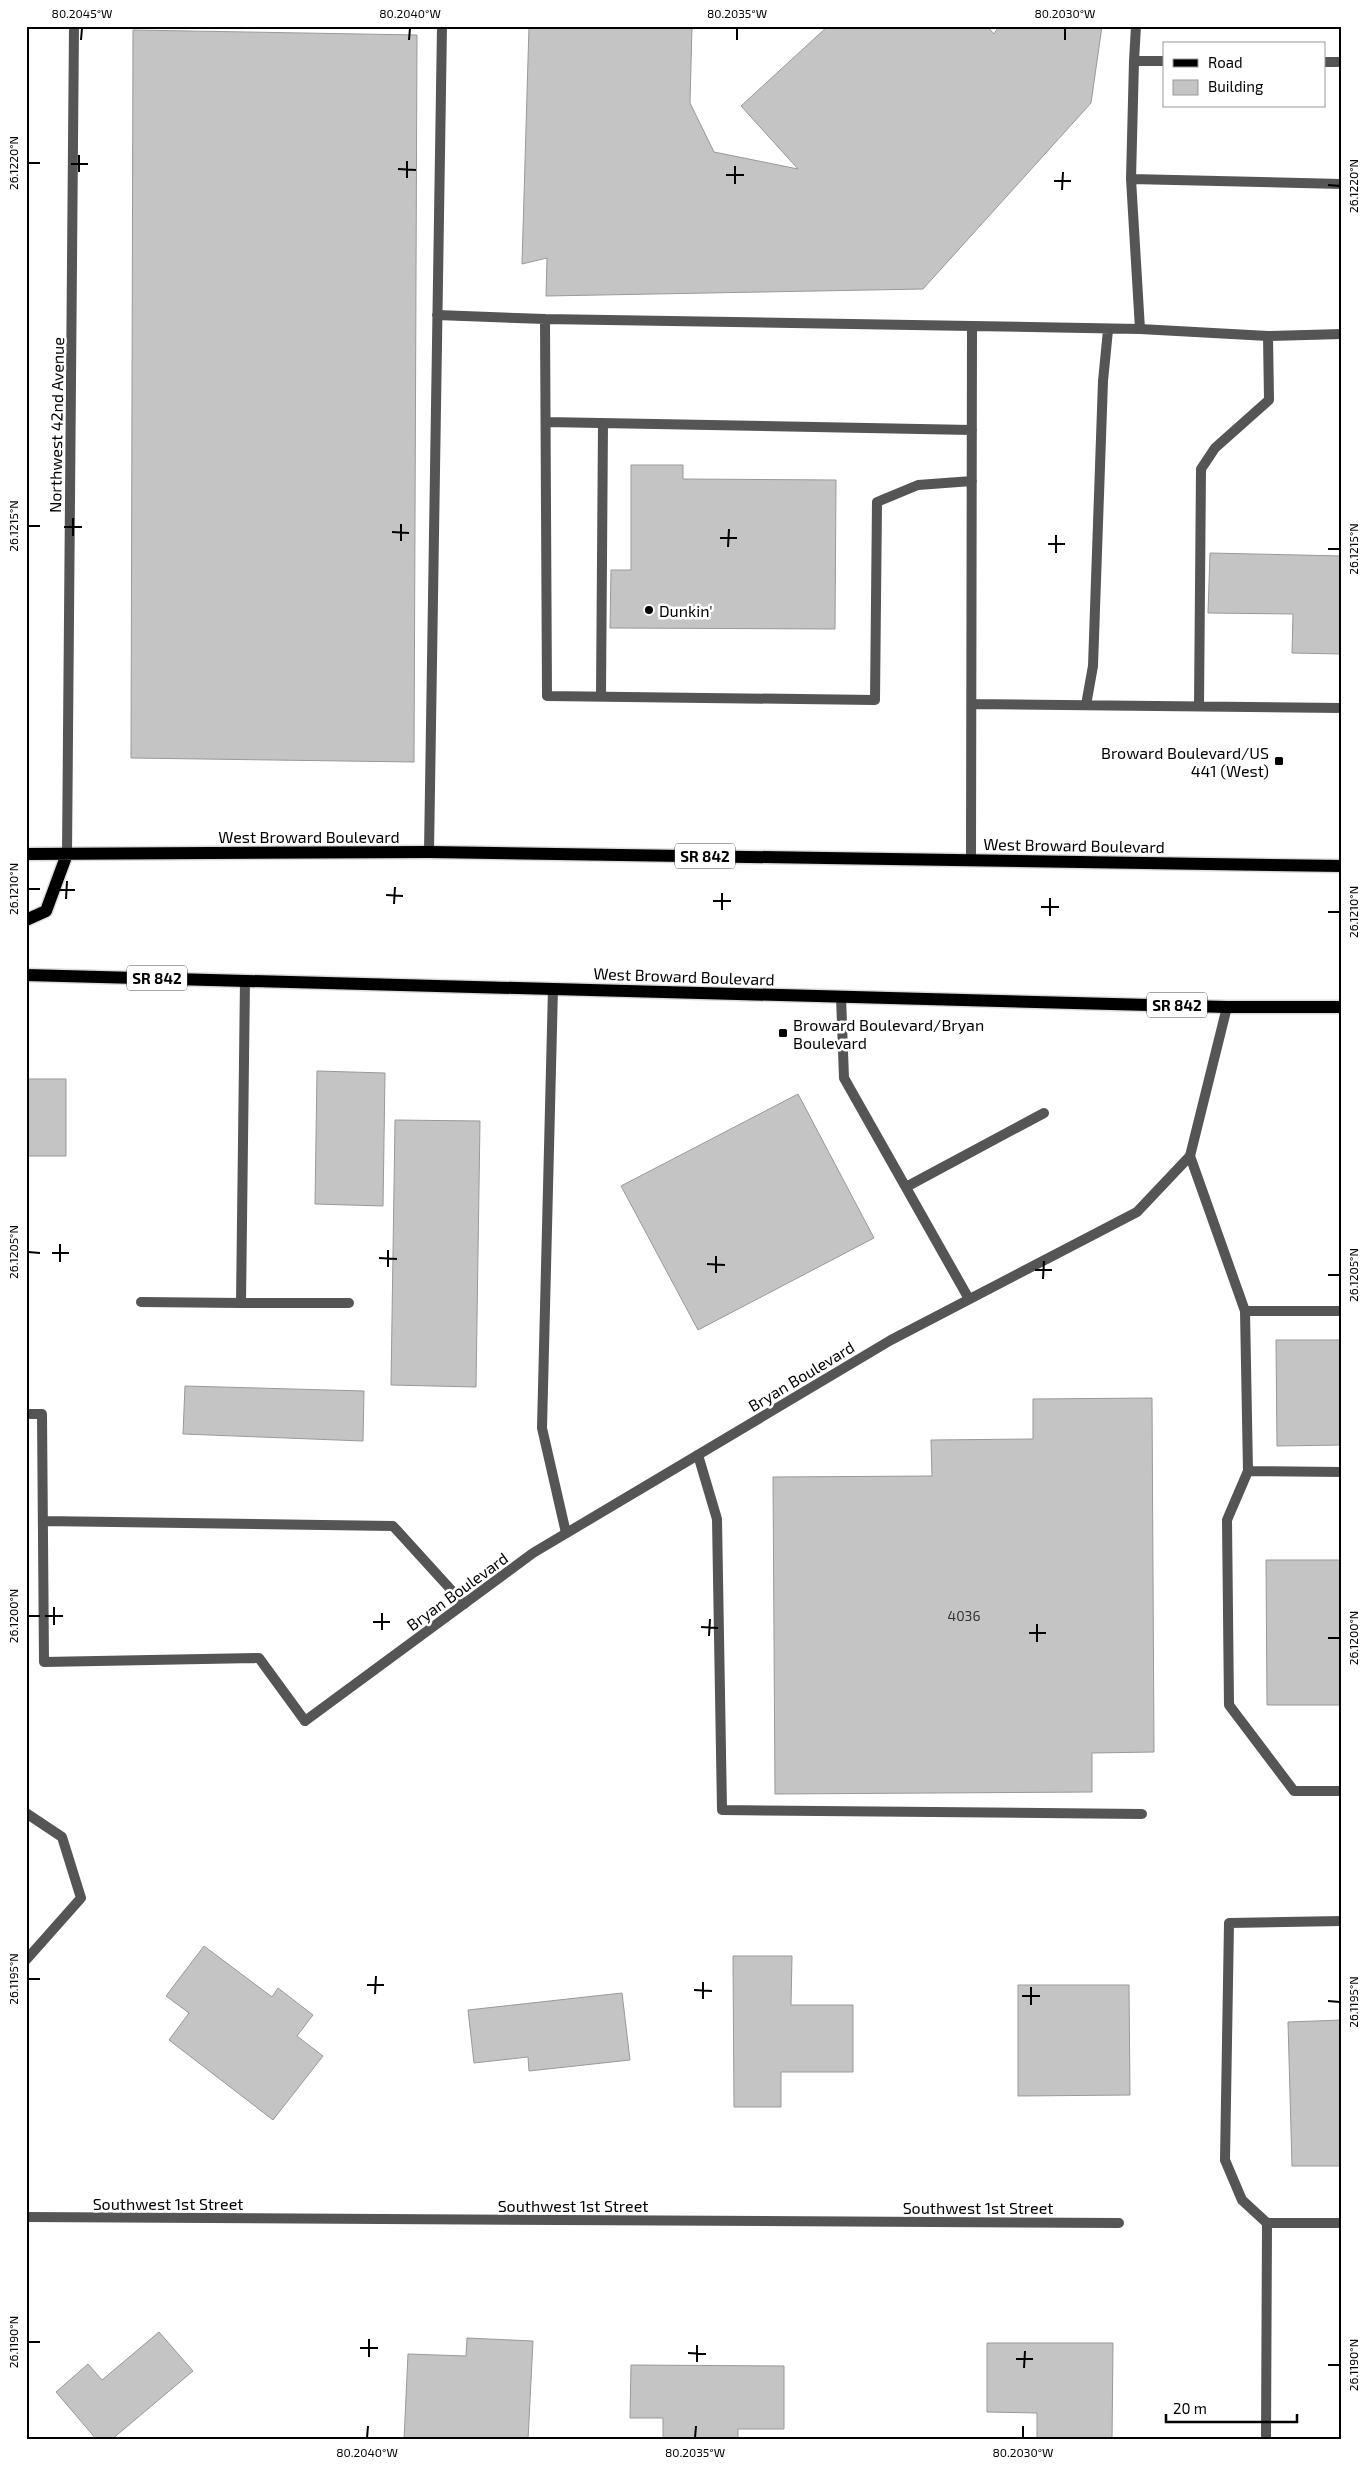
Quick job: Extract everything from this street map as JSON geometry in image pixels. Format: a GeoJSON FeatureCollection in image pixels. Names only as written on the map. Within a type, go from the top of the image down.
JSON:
{"type":"FeatureCollection","features":[{"type":"Feature","properties":{"kind":"main road","name":"West Broward Boulevard"},"geometry":{"type":"LineString","coordinates":[[26,854],[429,852],[1342,866]]}},
{"type":"Feature","properties":{"kind":"main road"},"geometry":{"type":"LineString","coordinates":[[26,920],[46,910],[67,854]]}},
{"type":"Feature","properties":{"kind":"main road","name":"West Broward Boulevard"},"geometry":{"type":"LineString","coordinates":[[26,975],[1227,1007],[1342,1007]]}},
{"type":"Feature","properties":{"kind":"street","name":"Northwest 42nd Avenue"},"geometry":{"type":"LineString","coordinates":[[67,854],[74,26]]}},
{"type":"Feature","properties":{"kind":"street"},"geometry":{"type":"LineString","coordinates":[[429,852],[442,26]]}},
{"type":"Feature","properties":{"kind":"street"},"geometry":{"type":"LineString","coordinates":[[1136,26],[1131,179],[1140,329]]}},
{"type":"Feature","properties":{"kind":"street"},"geometry":{"type":"LineString","coordinates":[[1134,61],[1163,61]]}},
{"type":"Feature","properties":{"kind":"street"},"geometry":{"type":"LineString","coordinates":[[1326,62],[1342,62]]}},
{"type":"Feature","properties":{"kind":"street"},"geometry":{"type":"LineString","coordinates":[[1131,179],[1342,184]]}},
{"type":"Feature","properties":{"kind":"street"},"geometry":{"type":"LineString","coordinates":[[437,315],[1108,330],[1140,329],[1268,336],[1342,334]]}},
{"type":"Feature","properties":{"kind":"street"},"geometry":{"type":"LineString","coordinates":[[545,318],[547,696],[874,700],[877,502],[918,485],[972,481]]}},
{"type":"Feature","properties":{"kind":"street"},"geometry":{"type":"LineString","coordinates":[[971,860],[972,326]]}},
{"type":"Feature","properties":{"kind":"street"},"geometry":{"type":"LineString","coordinates":[[1086,705],[1094,666],[1103,381],[1108,330]]}},
{"type":"Feature","properties":{"kind":"street"},"geometry":{"type":"LineString","coordinates":[[1199,706],[1201,469],[1215,448],[1269,400],[1268,336]]}},
{"type":"Feature","properties":{"kind":"street"},"geometry":{"type":"LineString","coordinates":[[546,422],[972,430]]}},
{"type":"Feature","properties":{"kind":"street"},"geometry":{"type":"LineString","coordinates":[[601,696],[603,423]]}},
{"type":"Feature","properties":{"kind":"street"},"geometry":{"type":"LineString","coordinates":[[972,704],[1342,708]]}},
{"type":"Feature","properties":{"kind":"street"},"geometry":{"type":"LineString","coordinates":[[241,1303],[245,980]]}},
{"type":"Feature","properties":{"kind":"street"},"geometry":{"type":"LineString","coordinates":[[553,988],[542,1428],[566,1533]]}},
{"type":"Feature","properties":{"kind":"street"},"geometry":{"type":"LineString","coordinates":[[841,997],[844,1078],[969,1299]]}},
{"type":"Feature","properties":{"kind":"street","name":"Bryan Boulevard"},"geometry":{"type":"LineString","coordinates":[[42,1521],[44,1662],[259,1658],[305,1721],[533,1553],[891,1340],[1137,1212],[1190,1156],[1227,1007]]}},
{"type":"Feature","properties":{"kind":"street"},"geometry":{"type":"LineString","coordinates":[[906,1187],[1044,1113]]}},
{"type":"Feature","properties":{"kind":"street"},"geometry":{"type":"LineString","coordinates":[[1190,1156],[1245,1311],[1248,1471],[1227,1520],[1229,1705],[1294,1791],[1342,1791]]}},
{"type":"Feature","properties":{"kind":"street"},"geometry":{"type":"LineString","coordinates":[[141,1302],[349,1303]]}},
{"type":"Feature","properties":{"kind":"street"},"geometry":{"type":"LineString","coordinates":[[1245,1311],[1342,1311]]}},
{"type":"Feature","properties":{"kind":"street"},"geometry":{"type":"LineString","coordinates":[[26,1414],[42,1414],[42,1521],[393,1526],[464,1604]]}},
{"type":"Feature","properties":{"kind":"street"},"geometry":{"type":"LineString","coordinates":[[698,1455],[717,1519],[722,1810],[1142,1814]]}},
{"type":"Feature","properties":{"kind":"street"},"geometry":{"type":"LineString","coordinates":[[1248,1471],[1342,1472]]}},
{"type":"Feature","properties":{"kind":"street"},"geometry":{"type":"LineString","coordinates":[[26,1813],[62,1837],[80,1898],[26,1960]]}},
{"type":"Feature","properties":{"kind":"street"},"geometry":{"type":"LineString","coordinates":[[1342,1921],[1229,1923],[1225,2160],[1242,2200],[1267,2223],[1342,2223]]}},
{"type":"Feature","properties":{"kind":"street","name":"Southwest 1st Street"},"geometry":{"type":"LineString","coordinates":[[26,2217],[1119,2223]]}},
{"type":"Feature","properties":{"kind":"street"},"geometry":{"type":"LineString","coordinates":[[1266,2440],[1267,2223]]}},
{"type":"Feature","properties":{"kind":"building"},"geometry":{"type":"Polygon","coordinates":[[[529,26],[692,26],[690,103],[714,152],[798,169],[741,106],[828,26],[987,26],[994,34],[999,26],[1102,26],[1091,103],[923,289],[546,296],[547,258],[522,264],[529,26]]]}},
{"type":"Feature","properties":{"kind":"building"},"geometry":{"type":"Polygon","coordinates":[[[133,30],[417,35],[414,762],[131,758],[133,30]]]}},
{"type":"Feature","properties":{"kind":"building"},"geometry":{"type":"Polygon","coordinates":[[[631,465],[683,465],[683,479],[836,480],[835,629],[610,628],[611,570],[631,570],[631,465]]]}},
{"type":"Feature","properties":{"kind":"building"},"geometry":{"type":"Polygon","coordinates":[[[1210,553],[1342,556],[1342,654],[1292,653],[1293,614],[1208,613],[1210,553]]]}},
{"type":"Feature","properties":{"kind":"building"},"geometry":{"type":"Polygon","coordinates":[[[317,1071],[385,1073],[383,1206],[315,1204],[317,1071]]]}},
{"type":"Feature","properties":{"kind":"building"},"geometry":{"type":"Polygon","coordinates":[[[26,1079],[66,1079],[66,1156],[26,1156],[26,1079]]]}},
{"type":"Feature","properties":{"kind":"building"},"geometry":{"type":"Polygon","coordinates":[[[798,1094],[874,1238],[698,1330],[621,1186],[798,1094]]]}},
{"type":"Feature","properties":{"kind":"building"},"geometry":{"type":"Polygon","coordinates":[[[395,1120],[480,1121],[476,1387],[391,1385],[395,1120]]]}},
{"type":"Feature","properties":{"kind":"building"},"geometry":{"type":"Polygon","coordinates":[[[1276,1340],[1342,1340],[1342,1445],[1277,1446],[1276,1340]]]}},
{"type":"Feature","properties":{"kind":"building"},"geometry":{"type":"Polygon","coordinates":[[[185,1386],[364,1391],[363,1441],[183,1434],[185,1386]]]}},
{"type":"Feature","properties":{"kind":"building"},"geometry":{"type":"Polygon","coordinates":[[[1152,1398],[1154,1752],[1092,1753],[1092,1792],[775,1794],[773,1477],[932,1476],[931,1440],[1033,1439],[1033,1399],[1152,1398]]]}},
{"type":"Feature","properties":{"kind":"building"},"geometry":{"type":"Polygon","coordinates":[[[1266,1560],[1342,1560],[1342,1705],[1267,1705],[1266,1560]]]}},
{"type":"Feature","properties":{"kind":"building"},"geometry":{"type":"Polygon","coordinates":[[[204,1946],[272,1997],[278,1988],[313,2015],[297,2036],[323,2056],[273,2120],[169,2040],[189,2013],[166,1996],[204,1946]]]}},
{"type":"Feature","properties":{"kind":"building"},"geometry":{"type":"Polygon","coordinates":[[[733,1956],[792,1956],[791,2005],[853,2005],[853,2072],[781,2072],[781,2107],[734,2107],[733,1956]]]}},
{"type":"Feature","properties":{"kind":"building"},"geometry":{"type":"Polygon","coordinates":[[[1018,1985],[1129,1985],[1130,2095],[1018,2096],[1018,1985]]]}},
{"type":"Feature","properties":{"kind":"building"},"geometry":{"type":"Polygon","coordinates":[[[622,1993],[630,2060],[529,2071],[528,2057],[474,2063],[468,2010],[622,1993]]]}},
{"type":"Feature","properties":{"kind":"building"},"geometry":{"type":"Polygon","coordinates":[[[1342,2020],[1342,2166],[1292,2166],[1288,2022],[1342,2020]]]}},
{"type":"Feature","properties":{"kind":"building"},"geometry":{"type":"Polygon","coordinates":[[[159,2332],[193,2371],[111,2440],[97,2440],[56,2392],[88,2364],[102,2380],[159,2332]]]}},
{"type":"Feature","properties":{"kind":"building"},"geometry":{"type":"Polygon","coordinates":[[[467,2338],[533,2341],[528,2440],[404,2440],[408,2354],[466,2356],[467,2338]]]}},
{"type":"Feature","properties":{"kind":"building"},"geometry":{"type":"Polygon","coordinates":[[[987,2343],[1113,2343],[1112,2440],[1037,2440],[1037,2413],[987,2412],[987,2343]]]}},
{"type":"Feature","properties":{"kind":"building"},"geometry":{"type":"Polygon","coordinates":[[[631,2365],[784,2366],[784,2429],[738,2429],[738,2440],[663,2440],[663,2418],[630,2418],[631,2365]]]}},
{"type":"Feature","properties":{"kind":"place","name":"Dunkin'"},"geometry":{"type":"Point","coordinates":[649,610]}},
{"type":"Feature","properties":{"kind":"place","name":"Broward Boulevard/US 441 (West)"},"geometry":{"type":"Point","coordinates":[1279,761]}},
{"type":"Feature","properties":{"kind":"place","name":"Broward Boulevard/Bryan Boulevard"},"geometry":{"type":"Point","coordinates":[783,1033]}}]}
